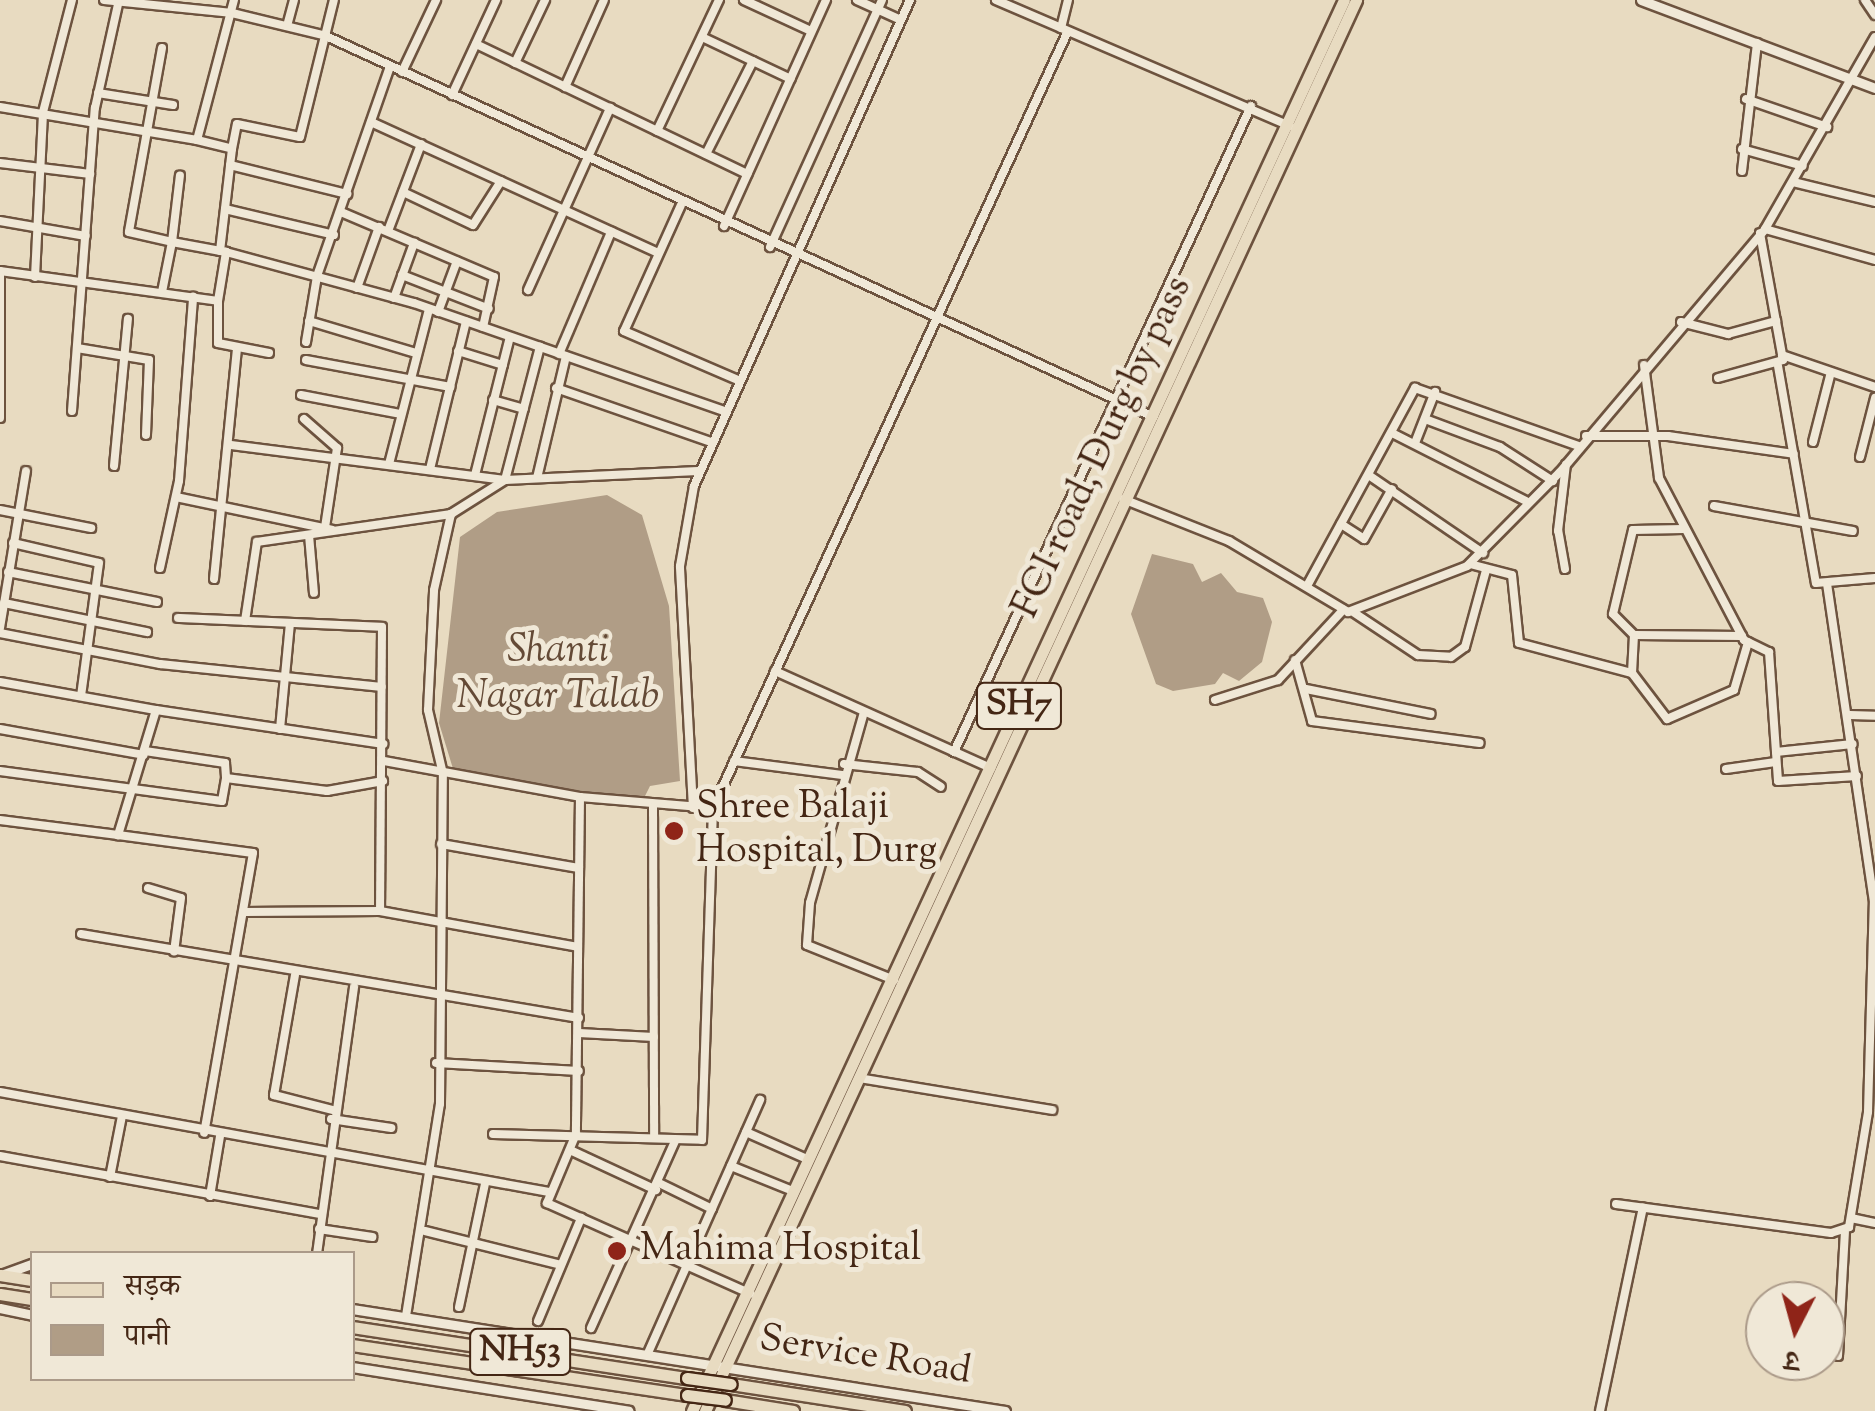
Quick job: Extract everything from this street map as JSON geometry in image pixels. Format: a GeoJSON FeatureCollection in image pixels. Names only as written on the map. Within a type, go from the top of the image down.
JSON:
{"type":"FeatureCollection","features":[{"type":"Feature","properties":{"kind":"main road","name":"FCI road, Durg by pass"},"geometry":{"type":"LineString","coordinates":[[1292,127],[1344,0]]}},
{"type":"Feature","properties":{"kind":"main road","name":"FCI road, Durg by pass"},"geometry":{"type":"LineString","coordinates":[[752,1294],[807,1159],[897,981],[1292,127],[1356,0]]}},
{"type":"Feature","properties":{"kind":"main road","name":"FCI road, Durg by pass"},"geometry":{"type":"LineString","coordinates":[[692,1411],[720,1363],[859,1078],[990,768],[1120,498]]}},
{"type":"Feature","properties":{"kind":"main road"},"geometry":{"type":"LineString","coordinates":[[1,1275],[30,1280]]}},
{"type":"Feature","properties":{"kind":"main road"},"geometry":{"type":"LineString","coordinates":[[0,1294],[30,1300]]}},
{"type":"Feature","properties":{"kind":"main road","name":"NH53"},"geometry":{"type":"LineString","coordinates":[[355,1327],[905,1411]]}},
{"type":"Feature","properties":{"kind":"main road","name":"NH53"},"geometry":{"type":"LineString","coordinates":[[355,1345],[794,1411]]}},
{"type":"Feature","properties":{"kind":"main road","name":"FCI road, Durg by pass"},"geometry":{"type":"LineString","coordinates":[[705,1411],[720,1363]]}},
{"type":"Feature","properties":{"kind":"street"},"geometry":{"type":"LineString","coordinates":[[34,277],[43,112],[72,0]]}},
{"type":"Feature","properties":{"kind":"street"},"geometry":{"type":"LineString","coordinates":[[104,0],[232,13],[326,36],[724,226],[1156,418]]}},
{"type":"Feature","properties":{"kind":"street"},"geometry":{"type":"LineString","coordinates":[[196,140],[234,0]]}},
{"type":"Feature","properties":{"kind":"street"},"geometry":{"type":"LineString","coordinates":[[287,26],[294,0]]}},
{"type":"Feature","properties":{"kind":"street"},"geometry":{"type":"LineString","coordinates":[[269,352],[218,343],[218,301],[232,148],[237,124],[300,137],[334,0]]}},
{"type":"Feature","properties":{"kind":"street"},"geometry":{"type":"LineString","coordinates":[[402,72],[436,0]]}},
{"type":"Feature","properties":{"kind":"street"},"geometry":{"type":"LineString","coordinates":[[452,95],[496,0]]}},
{"type":"Feature","properties":{"kind":"street"},"geometry":{"type":"LineString","coordinates":[[515,63],[545,0]]}},
{"type":"Feature","properties":{"kind":"street"},"geometry":{"type":"LineString","coordinates":[[565,87],[604,0]]}},
{"type":"Feature","properties":{"kind":"street"},"geometry":{"type":"LineString","coordinates":[[658,131],[719,0]]}},
{"type":"Feature","properties":{"kind":"street"},"geometry":{"type":"LineString","coordinates":[[744,0],[811,31]]}},
{"type":"Feature","properties":{"kind":"street"},"geometry":{"type":"LineString","coordinates":[[769,13],[775,0]]}},
{"type":"Feature","properties":{"kind":"street"},"geometry":{"type":"LineString","coordinates":[[724,226],[826,0]]}},
{"type":"Feature","properties":{"kind":"street"},"geometry":{"type":"LineString","coordinates":[[857,0],[880,4],[900,20]]}},
{"type":"Feature","properties":{"kind":"street"},"geometry":{"type":"LineString","coordinates":[[692,808],[680,542],[698,471],[910,0]]}},
{"type":"Feature","properties":{"kind":"street"},"geometry":{"type":"LineString","coordinates":[[996,0],[1251,106],[1292,127]]}},
{"type":"Feature","properties":{"kind":"street"},"geometry":{"type":"LineString","coordinates":[[493,1134],[654,1137],[699,1142],[705,1129],[712,808],[1064,29],[1068,0]]}},
{"type":"Feature","properties":{"kind":"street"},"geometry":{"type":"LineString","coordinates":[[1641,0],[1875,88]]}},
{"type":"Feature","properties":{"kind":"street"},"geometry":{"type":"LineString","coordinates":[[1865,0],[1874,12]]}},
{"type":"Feature","properties":{"kind":"street"},"geometry":{"type":"LineString","coordinates":[[72,411],[94,122],[118,4]]}},
{"type":"Feature","properties":{"kind":"street"},"geometry":{"type":"LineString","coordinates":[[770,247],[880,4]]}},
{"type":"Feature","properties":{"kind":"street"},"geometry":{"type":"LineString","coordinates":[[702,37],[791,79]]}},
{"type":"Feature","properties":{"kind":"street"},"geometry":{"type":"LineString","coordinates":[[1353,612],[1470,564],[1526,501],[1550,482],[1644,365],[1763,231],[1857,82],[1875,37]]}},
{"type":"Feature","properties":{"kind":"street"},"geometry":{"type":"LineString","coordinates":[[1742,171],[1746,99],[1756,43]]}},
{"type":"Feature","properties":{"kind":"street"},"geometry":{"type":"LineString","coordinates":[[476,44],[747,174]]}},
{"type":"Feature","properties":{"kind":"street"},"geometry":{"type":"LineString","coordinates":[[162,48],[129,232],[223,252],[434,310],[724,412]]}},
{"type":"Feature","properties":{"kind":"street"},"geometry":{"type":"LineString","coordinates":[[706,154],[753,62]]}},
{"type":"Feature","properties":{"kind":"street"},"geometry":{"type":"LineString","coordinates":[[306,342],[316,276],[334,236],[390,66]]}},
{"type":"Feature","properties":{"kind":"street"},"geometry":{"type":"LineString","coordinates":[[98,93],[173,105]]}},
{"type":"Feature","properties":{"kind":"street"},"geometry":{"type":"LineString","coordinates":[[1746,99],[1827,127]]}},
{"type":"Feature","properties":{"kind":"street"},"geometry":{"type":"LineString","coordinates":[[954,752],[1251,106]]}},
{"type":"Feature","properties":{"kind":"street"},"geometry":{"type":"LineString","coordinates":[[0,107],[232,148]]}},
{"type":"Feature","properties":{"kind":"street"},"geometry":{"type":"LineString","coordinates":[[528,290],[610,108]]}},
{"type":"Feature","properties":{"kind":"street"},"geometry":{"type":"LineString","coordinates":[[371,122],[659,254]]}},
{"type":"Feature","properties":{"kind":"street"},"geometry":{"type":"LineString","coordinates":[[357,288],[422,144]]}},
{"type":"Feature","properties":{"kind":"street"},"geometry":{"type":"LineString","coordinates":[[1742,149],[1803,166]]}},
{"type":"Feature","properties":{"kind":"street"},"geometry":{"type":"LineString","coordinates":[[0,162],[90,174]]}},
{"type":"Feature","properties":{"kind":"street"},"geometry":{"type":"LineString","coordinates":[[230,165],[347,194]]}},
{"type":"Feature","properties":{"kind":"street"},"geometry":{"type":"LineString","coordinates":[[162,292],[180,175]]}},
{"type":"Feature","properties":{"kind":"street"},"geometry":{"type":"LineString","coordinates":[[403,192],[474,225],[501,181]]}},
{"type":"Feature","properties":{"kind":"street"},"geometry":{"type":"LineString","coordinates":[[1793,182],[1875,202]]}},
{"type":"Feature","properties":{"kind":"street"},"geometry":{"type":"LineString","coordinates":[[681,205],[624,332],[738,380]]}},
{"type":"Feature","properties":{"kind":"street"},"geometry":{"type":"LineString","coordinates":[[225,209],[334,236]]}},
{"type":"Feature","properties":{"kind":"street"},"geometry":{"type":"LineString","coordinates":[[341,212],[494,277],[483,328]]}},
{"type":"Feature","properties":{"kind":"street"},"geometry":{"type":"LineString","coordinates":[[0,221],[86,236]]}},
{"type":"Feature","properties":{"kind":"street"},"geometry":{"type":"LineString","coordinates":[[1763,231],[1875,260]]}},
{"type":"Feature","properties":{"kind":"street"},"geometry":{"type":"LineString","coordinates":[[1763,231],[1782,355],[1778,366],[1816,584],[1875,578]]}},
{"type":"Feature","properties":{"kind":"street"},"geometry":{"type":"LineString","coordinates":[[537,478],[562,355],[611,232]]}},
{"type":"Feature","properties":{"kind":"street"},"geometry":{"type":"LineString","coordinates":[[394,298],[414,243]]}},
{"type":"Feature","properties":{"kind":"street"},"geometry":{"type":"LineString","coordinates":[[389,464],[416,353],[457,261]]}},
{"type":"Feature","properties":{"kind":"street"},"geometry":{"type":"LineString","coordinates":[[0,418],[0,272],[218,301]]}},
{"type":"Feature","properties":{"kind":"street"},"geometry":{"type":"LineString","coordinates":[[402,276],[488,309]]}},
{"type":"Feature","properties":{"kind":"street"},"geometry":{"type":"LineString","coordinates":[[160,568],[176,497],[194,297]]}},
{"type":"Feature","properties":{"kind":"street"},"geometry":{"type":"LineString","coordinates":[[114,466],[128,320]]}},
{"type":"Feature","properties":{"kind":"street"},"geometry":{"type":"LineString","coordinates":[[309,321],[416,353]]}},
{"type":"Feature","properties":{"kind":"street"},"geometry":{"type":"LineString","coordinates":[[1681,322],[1728,334],[1776,321]]}},
{"type":"Feature","properties":{"kind":"street"},"geometry":{"type":"LineString","coordinates":[[430,469],[466,322]]}},
{"type":"Feature","properties":{"kind":"street"},"geometry":{"type":"LineString","coordinates":[[475,474],[510,337]]}},
{"type":"Feature","properties":{"kind":"street"},"geometry":{"type":"LineString","coordinates":[[245,621],[256,542],[309,535],[328,528],[452,514],[505,480],[540,347]]}},
{"type":"Feature","properties":{"kind":"street"},"geometry":{"type":"LineString","coordinates":[[77,348],[125,353],[151,367],[146,434]]}},
{"type":"Feature","properties":{"kind":"street"},"geometry":{"type":"LineString","coordinates":[[214,580],[232,445],[237,348]]}},
{"type":"Feature","properties":{"kind":"street"},"geometry":{"type":"LineString","coordinates":[[458,351],[502,365]]}},
{"type":"Feature","properties":{"kind":"street"},"geometry":{"type":"LineString","coordinates":[[1782,355],[1875,387]]}},
{"type":"Feature","properties":{"kind":"street"},"geometry":{"type":"LineString","coordinates":[[306,360],[450,387]]}},
{"type":"Feature","properties":{"kind":"street"},"geometry":{"type":"LineString","coordinates":[[1644,365],[1648,438],[1683,529],[1745,639],[1734,690],[1679,719],[1661,717],[1632,672],[1634,635],[1610,604],[1631,534],[1683,529]]}},
{"type":"Feature","properties":{"kind":"street"},"geometry":{"type":"LineString","coordinates":[[1718,378],[1778,366]]}},
{"type":"Feature","properties":{"kind":"street"},"geometry":{"type":"LineString","coordinates":[[1813,442],[1831,372]]}},
{"type":"Feature","properties":{"kind":"street"},"geometry":{"type":"LineString","coordinates":[[556,388],[711,442]]}},
{"type":"Feature","properties":{"kind":"street"},"geometry":{"type":"LineString","coordinates":[[1307,586],[1394,434],[1415,388],[1436,392],[1579,446]]}},
{"type":"Feature","properties":{"kind":"street"},"geometry":{"type":"LineString","coordinates":[[1415,443],[1436,392]]}},
{"type":"Feature","properties":{"kind":"street"},"geometry":{"type":"LineString","coordinates":[[301,395],[401,414]]}},
{"type":"Feature","properties":{"kind":"street"},"geometry":{"type":"LineString","coordinates":[[1860,457],[1875,398]]}},
{"type":"Feature","properties":{"kind":"street"},"geometry":{"type":"LineString","coordinates":[[494,400],[524,409]]}},
{"type":"Feature","properties":{"kind":"street"},"geometry":{"type":"LineString","coordinates":[[304,419],[336,445],[328,528]]}},
{"type":"Feature","properties":{"kind":"street"},"geometry":{"type":"LineString","coordinates":[[1425,420],[1550,482],[1561,496]]}},
{"type":"Feature","properties":{"kind":"street"},"geometry":{"type":"LineString","coordinates":[[1394,434],[1526,501]]}},
{"type":"Feature","properties":{"kind":"street"},"geometry":{"type":"LineString","coordinates":[[1586,436],[1648,438],[1794,454]]}},
{"type":"Feature","properties":{"kind":"street"},"geometry":{"type":"LineString","coordinates":[[232,445],[505,480],[698,471]]}},
{"type":"Feature","properties":{"kind":"street"},"geometry":{"type":"LineString","coordinates":[[1565,569],[1561,496],[1566,464]]}},
{"type":"Feature","properties":{"kind":"street"},"geometry":{"type":"LineString","coordinates":[[26,471],[6,566],[0,630],[87,650],[382,687]]}},
{"type":"Feature","properties":{"kind":"street"},"geometry":{"type":"LineString","coordinates":[[1370,476],[1482,554]]}},
{"type":"Feature","properties":{"kind":"street"},"geometry":{"type":"LineString","coordinates":[[1341,524],[1364,539],[1392,489]]}},
{"type":"Feature","properties":{"kind":"street"},"geometry":{"type":"LineString","coordinates":[[176,497],[328,528]]}},
{"type":"Feature","properties":{"kind":"street"},"geometry":{"type":"LineString","coordinates":[[1120,498],[1307,586],[1418,656],[1452,657],[1465,646],[1486,570]]}},
{"type":"Feature","properties":{"kind":"street"},"geometry":{"type":"LineString","coordinates":[[1714,506],[1806,528],[1852,531]]}},
{"type":"Feature","properties":{"kind":"street"},"geometry":{"type":"LineString","coordinates":[[0,510],[90,528]]}},
{"type":"Feature","properties":{"kind":"street"},"geometry":{"type":"LineString","coordinates":[[406,1316],[434,1176],[443,774],[429,729],[430,626],[452,514]]}},
{"type":"Feature","properties":{"kind":"street"},"geometry":{"type":"LineString","coordinates":[[309,535],[314,593]]}},
{"type":"Feature","properties":{"kind":"street"},"geometry":{"type":"LineString","coordinates":[[13,543],[97,560],[80,696]]}},
{"type":"Feature","properties":{"kind":"street"},"geometry":{"type":"LineString","coordinates":[[1470,564],[1512,575],[1519,643],[1632,672]]}},
{"type":"Feature","properties":{"kind":"street"},"geometry":{"type":"LineString","coordinates":[[6,566],[156,602]]}},
{"type":"Feature","properties":{"kind":"street"},"geometry":{"type":"LineString","coordinates":[[1826,585],[1850,715],[1874,924],[1873,1062],[1851,1218],[1845,1232],[1842,1281]]}},
{"type":"Feature","properties":{"kind":"street"},"geometry":{"type":"LineString","coordinates":[[4,603],[147,632]]}},
{"type":"Feature","properties":{"kind":"street"},"geometry":{"type":"LineString","coordinates":[[1215,700],[1270,686],[1343,610]]}},
{"type":"Feature","properties":{"kind":"street"},"geometry":{"type":"LineString","coordinates":[[178,618],[382,627],[380,912]]}},
{"type":"Feature","properties":{"kind":"street"},"geometry":{"type":"LineString","coordinates":[[280,729],[290,623]]}},
{"type":"Feature","properties":{"kind":"street"},"geometry":{"type":"LineString","coordinates":[[1634,635],[1745,639],[1769,652],[1780,782],[1857,776]]}},
{"type":"Feature","properties":{"kind":"street"},"geometry":{"type":"LineString","coordinates":[[1295,660],[1316,723],[1480,743]]}},
{"type":"Feature","properties":{"kind":"street"},"geometry":{"type":"LineString","coordinates":[[776,670],[990,768]]}},
{"type":"Feature","properties":{"kind":"street"},"geometry":{"type":"LineString","coordinates":[[0,682],[383,744]]}},
{"type":"Feature","properties":{"kind":"street"},"geometry":{"type":"LineString","coordinates":[[1306,689],[1430,714]]}},
{"type":"Feature","properties":{"kind":"street"},"geometry":{"type":"LineString","coordinates":[[118,835],[156,710]]}},
{"type":"Feature","properties":{"kind":"street"},"geometry":{"type":"LineString","coordinates":[[864,712],[844,764],[807,945],[897,981]]}},
{"type":"Feature","properties":{"kind":"street"},"geometry":{"type":"LineString","coordinates":[[1850,715],[1875,716]]}},
{"type":"Feature","properties":{"kind":"street"},"geometry":{"type":"LineString","coordinates":[[0,730],[225,764],[226,778],[222,801],[0,771]]}},
{"type":"Feature","properties":{"kind":"street"},"geometry":{"type":"LineString","coordinates":[[1726,769],[1853,744]]}},
{"type":"Feature","properties":{"kind":"street"},"geometry":{"type":"LineString","coordinates":[[384,761],[653,807],[712,808]]}},
{"type":"Feature","properties":{"kind":"street"},"geometry":{"type":"LineString","coordinates":[[734,761],[842,775]]}},
{"type":"Feature","properties":{"kind":"street"},"geometry":{"type":"LineString","coordinates":[[844,764],[918,772],[940,786]]}},
{"type":"Feature","properties":{"kind":"street"},"geometry":{"type":"LineString","coordinates":[[226,778],[327,791],[383,782]]}},
{"type":"Feature","properties":{"kind":"street"},"geometry":{"type":"LineString","coordinates":[[580,796],[576,1134],[549,1192],[548,1203],[752,1294]]}},
{"type":"Feature","properties":{"kind":"street"},"geometry":{"type":"LineString","coordinates":[[653,807],[654,1137]]}},
{"type":"Feature","properties":{"kind":"street"},"geometry":{"type":"LineString","coordinates":[[0,820],[251,851],[244,912],[204,1133]]}},
{"type":"Feature","properties":{"kind":"street"},"geometry":{"type":"LineString","coordinates":[[440,844],[579,868]]}},
{"type":"Feature","properties":{"kind":"street"},"geometry":{"type":"LineString","coordinates":[[148,888],[181,898],[174,952]]}},
{"type":"Feature","properties":{"kind":"street"},"geometry":{"type":"LineString","coordinates":[[244,912],[380,912],[578,947]]}},
{"type":"Feature","properties":{"kind":"street"},"geometry":{"type":"LineString","coordinates":[[81,934],[354,987],[578,1018]]}},
{"type":"Feature","properties":{"kind":"street"},"geometry":{"type":"LineString","coordinates":[[295,975],[275,1099],[391,1128]]}},
{"type":"Feature","properties":{"kind":"street"},"geometry":{"type":"LineString","coordinates":[[317,1251],[325,1156],[354,987]]}},
{"type":"Feature","properties":{"kind":"street"},"geometry":{"type":"LineString","coordinates":[[579,1033],[654,1037]]}},
{"type":"Feature","properties":{"kind":"street"},"geometry":{"type":"LineString","coordinates":[[436,1063],[579,1072]]}},
{"type":"Feature","properties":{"kind":"street"},"geometry":{"type":"LineString","coordinates":[[859,1078],[1052,1110]]}},
{"type":"Feature","properties":{"kind":"street"},"geometry":{"type":"LineString","coordinates":[[0,1092],[434,1176],[549,1192]]}},
{"type":"Feature","properties":{"kind":"street"},"geometry":{"type":"LineString","coordinates":[[648,1353],[760,1100]]}},
{"type":"Feature","properties":{"kind":"street"},"geometry":{"type":"LineString","coordinates":[[110,1177],[122,1116]]}},
{"type":"Feature","properties":{"kind":"street"},"geometry":{"type":"LineString","coordinates":[[746,1132],[807,1159]]}},
{"type":"Feature","properties":{"kind":"street"},"geometry":{"type":"LineString","coordinates":[[210,1196],[220,1136]]}},
{"type":"Feature","properties":{"kind":"street"},"geometry":{"type":"LineString","coordinates":[[591,1328],[675,1140]]}},
{"type":"Feature","properties":{"kind":"street"},"geometry":{"type":"LineString","coordinates":[[570,1150],[712,1209]]}},
{"type":"Feature","properties":{"kind":"street"},"geometry":{"type":"LineString","coordinates":[[0,1156],[319,1214]]}},
{"type":"Feature","properties":{"kind":"street"},"geometry":{"type":"LineString","coordinates":[[731,1166],[793,1191]]}},
{"type":"Feature","properties":{"kind":"street"},"geometry":{"type":"LineString","coordinates":[[459,1307],[485,1184]]}},
{"type":"Feature","properties":{"kind":"street"},"geometry":{"type":"LineString","coordinates":[[1616,1204],[1845,1232]]}},
{"type":"Feature","properties":{"kind":"street"},"geometry":{"type":"LineString","coordinates":[[1601,1408],[1644,1207]]}},
{"type":"Feature","properties":{"kind":"street"},"geometry":{"type":"LineString","coordinates":[[538,1321],[581,1218]]}},
{"type":"Feature","properties":{"kind":"street"},"geometry":{"type":"LineString","coordinates":[[1851,1218],[1875,1223]]}},
{"type":"Feature","properties":{"kind":"street"},"geometry":{"type":"LineString","coordinates":[[319,1229],[372,1237]]}},
{"type":"Feature","properties":{"kind":"street"},"geometry":{"type":"LineString","coordinates":[[425,1230],[561,1265]]}},
{"type":"Feature","properties":{"kind":"street"},"geometry":{"type":"LineString","coordinates":[[1,1275],[30,1265]]}},
{"type":"Feature","properties":{"kind":"street"},"geometry":{"type":"LineString","coordinates":[[0,1308],[30,1314]]}},
{"type":"Feature","properties":{"kind":"street","name":"Service Road"},"geometry":{"type":"LineString","coordinates":[[355,1309],[720,1363],[1006,1411]]}},
{"type":"Feature","properties":{"kind":"street"},"geometry":{"type":"LineString","coordinates":[[355,1368],[630,1411]]}},
{"type":"Feature","properties":{"kind":"water","name":"Shanti Nagar Talab"},"geometry":{"type":"Polygon","coordinates":[[[607,495],[642,515],[669,606],[680,781],[650,786],[643,800],[454,772],[439,723],[460,537],[497,512],[607,495]]]}},
{"type":"Feature","properties":{"kind":"water"},"geometry":{"type":"Polygon","coordinates":[[[1152,554],[1193,564],[1202,582],[1221,573],[1237,592],[1263,598],[1272,622],[1262,662],[1239,681],[1223,673],[1215,684],[1173,691],[1156,684],[1131,614],[1152,554]]]}},
{"type":"Feature","properties":{"kind":"place","name":"Shree Balaji Hospital, Durg"},"geometry":{"type":"Point","coordinates":[674,831]}},
{"type":"Feature","properties":{"kind":"place","name":"Mahima Hospital"},"geometry":{"type":"Point","coordinates":[617,1251]}}]}
